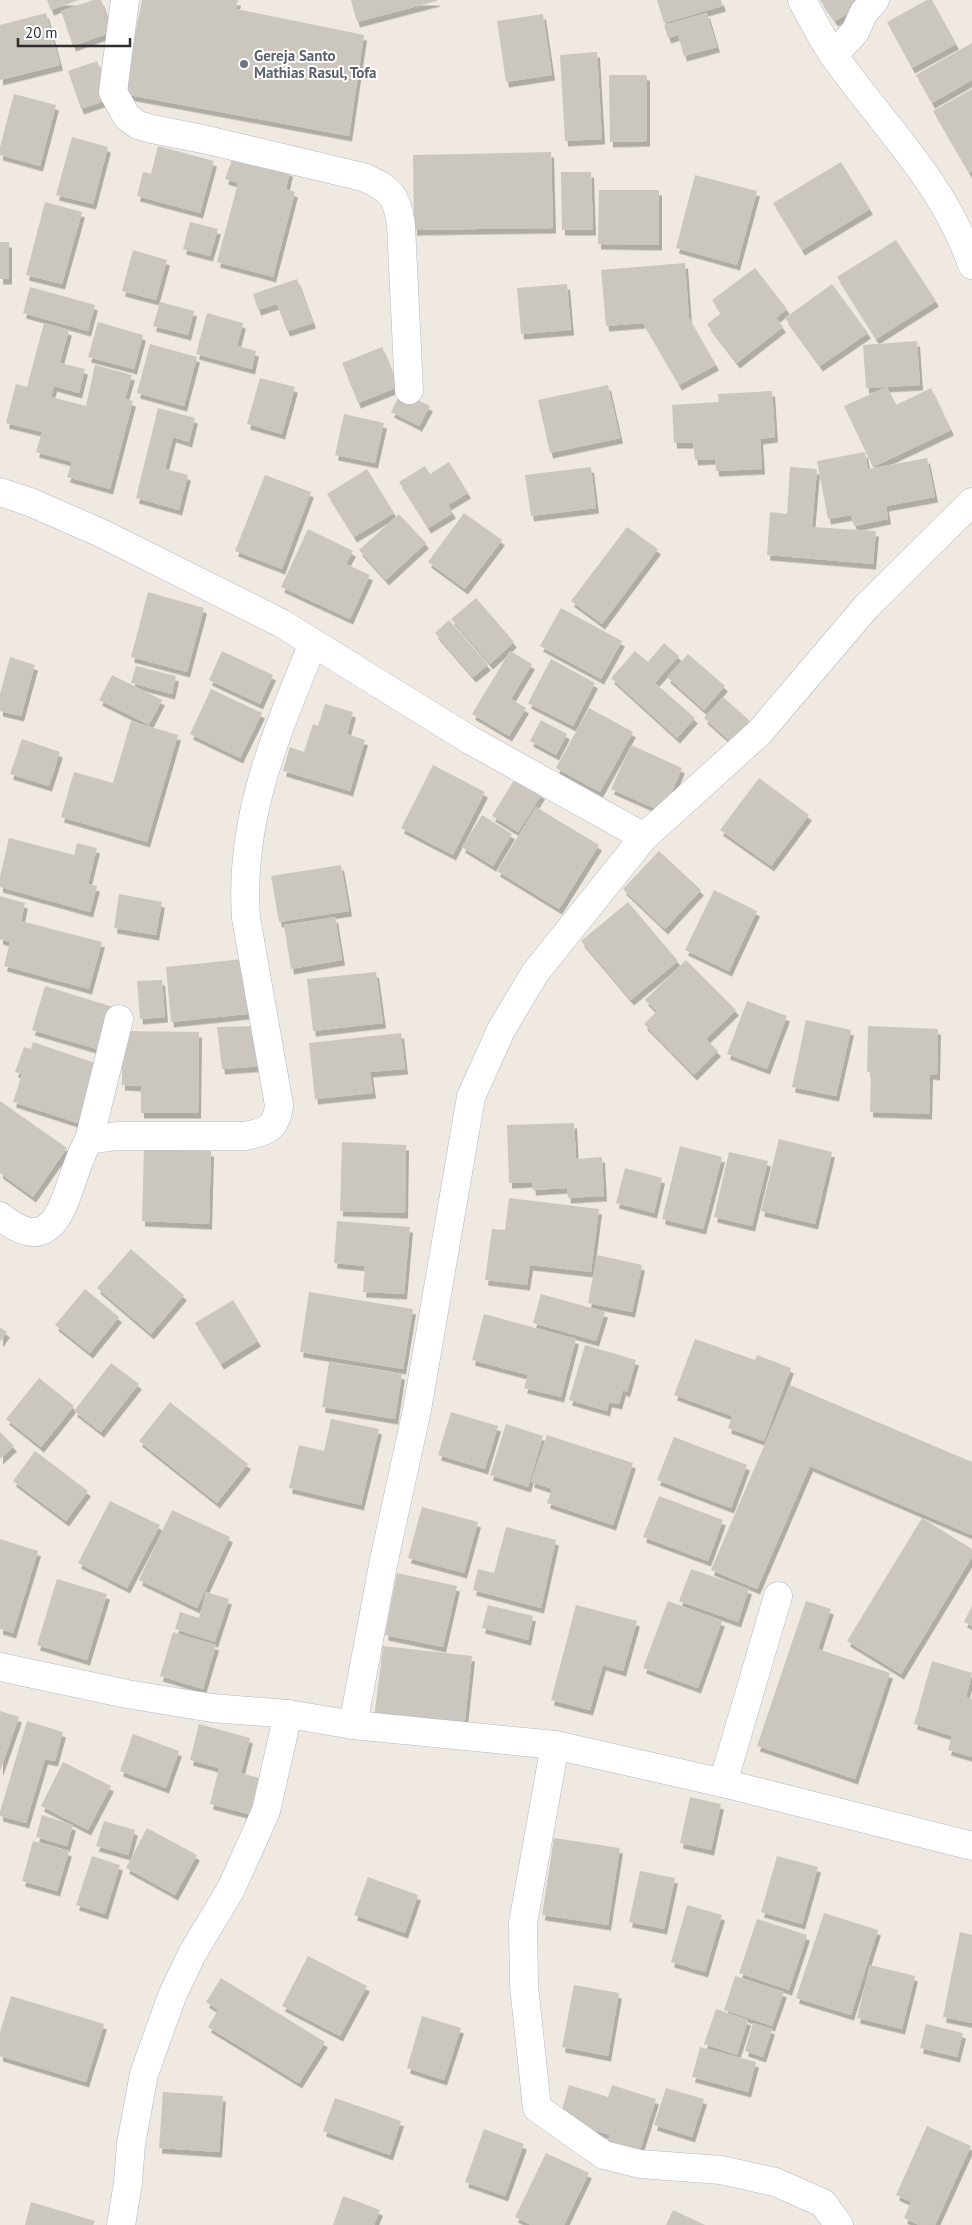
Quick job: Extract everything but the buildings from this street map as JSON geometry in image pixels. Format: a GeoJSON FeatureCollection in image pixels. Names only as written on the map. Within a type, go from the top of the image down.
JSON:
{"type":"FeatureCollection","features":[{"type":"Feature","properties":{"kind":"street"},"geometry":{"type":"LineString","coordinates":[[125,0],[113,92],[118,106],[127,117],[138,125],[363,177],[382,186],[392,194],[398,208],[401,225],[409,390]]}},
{"type":"Feature","properties":{"kind":"street"},"geometry":{"type":"LineString","coordinates":[[802,0],[833,55],[938,193],[968,251],[972,265]]}},
{"type":"Feature","properties":{"kind":"street"},"geometry":{"type":"LineString","coordinates":[[833,55],[855,32],[864,12],[875,0]]}},
{"type":"Feature","properties":{"kind":"street"},"geometry":{"type":"LineString","coordinates":[[0,492],[30,502],[101,533],[281,623],[470,740],[644,837]]}},
{"type":"Feature","properties":{"kind":"street"},"geometry":{"type":"LineString","coordinates":[[353,1725],[384,1560],[417,1410],[471,1097],[501,1030],[535,973],[644,837],[759,733],[866,607],[972,502]]}},
{"type":"Feature","properties":{"kind":"street"},"geometry":{"type":"LineString","coordinates":[[88,1140],[117,1136],[245,1136],[260,1133],[271,1127],[278,1117],[279,1105],[246,918],[244,890],[246,860],[254,807],[267,765],[313,643]]}},
{"type":"Feature","properties":{"kind":"street"},"geometry":{"type":"LineString","coordinates":[[0,1216],[24,1232],[37,1233],[46,1229],[55,1221],[64,1205],[82,1150],[88,1140],[119,1019]]}},
{"type":"Feature","properties":{"kind":"street"},"geometry":{"type":"LineString","coordinates":[[723,1783],[778,1596]]}},
{"type":"Feature","properties":{"kind":"street"},"geometry":{"type":"LineString","coordinates":[[0,1667],[127,1694],[202,1707],[288,1714],[353,1725],[555,1745],[723,1783],[972,1846]]}},
{"type":"Feature","properties":{"kind":"street"},"geometry":{"type":"LineString","coordinates":[[121,2225],[128,2183],[130,2144],[144,2074],[172,1996],[192,1954],[231,1890],[266,1810],[288,1714]]}},
{"type":"Feature","properties":{"kind":"street"},"geometry":{"type":"LineString","coordinates":[[555,1745],[523,1922],[524,1986],[537,2108],[604,2155],[640,2164],[721,2170],[775,2182],[823,2203],[839,2225]]}},
{"type":"Feature","properties":{"kind":"place","name":"Gereja Santo Mathias Rasul, Tofa"},"geometry":{"type":"Point","coordinates":[244,64]}}]}
